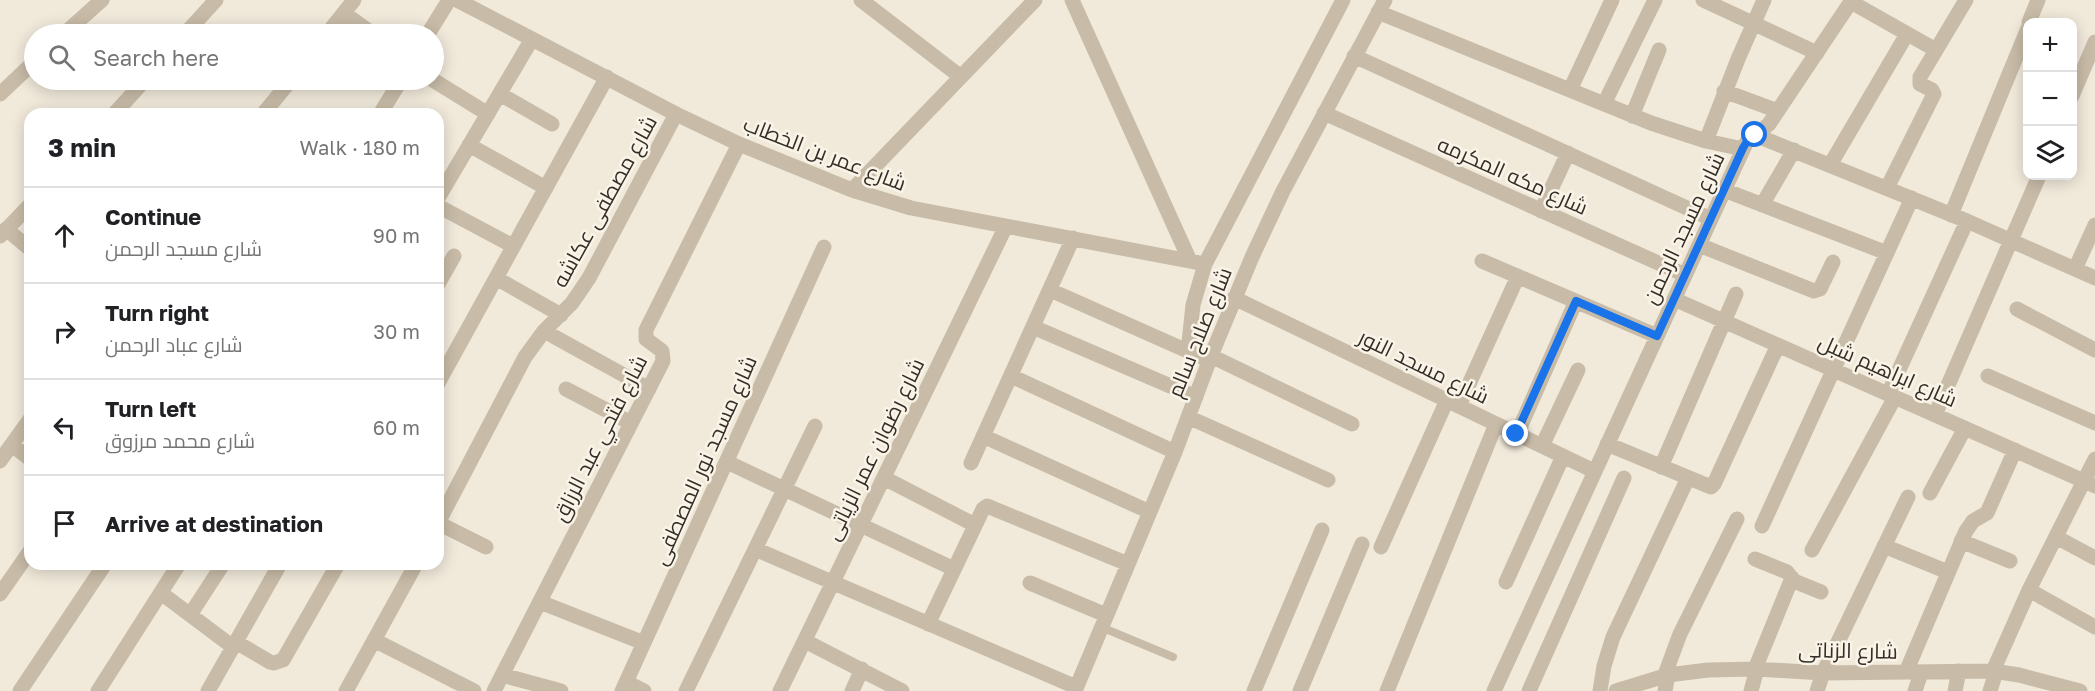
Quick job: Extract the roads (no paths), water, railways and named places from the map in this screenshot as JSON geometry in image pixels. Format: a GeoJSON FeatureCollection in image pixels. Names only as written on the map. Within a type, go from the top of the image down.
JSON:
{"type":"FeatureCollection","features":[{"type":"Feature","properties":{"kind":"street"},"geometry":{"type":"LineString","coordinates":[[75,24],[102,0]]}},
{"type":"Feature","properties":{"kind":"street"},"geometry":{"type":"LineString","coordinates":[[194,24],[216,0]]}},
{"type":"Feature","properties":{"kind":"street"},"geometry":{"type":"LineString","coordinates":[[335,24],[354,0]]}},
{"type":"Feature","properties":{"kind":"street"},"geometry":{"type":"LineString","coordinates":[[434,24],[449,0]]}},
{"type":"Feature","properties":{"kind":"street","name":"شارع عمر بن الخطاب"},"geometry":{"type":"LineString","coordinates":[[457,0],[676,114],[739,144],[852,190],[911,208],[1205,264]]}},
{"type":"Feature","properties":{"kind":"street"},"geometry":{"type":"LineString","coordinates":[[861,0],[961,77]]}},
{"type":"Feature","properties":{"kind":"street"},"geometry":{"type":"LineString","coordinates":[[852,190],[1035,0]]}},
{"type":"Feature","properties":{"kind":"street"},"geometry":{"type":"LineString","coordinates":[[1072,0],[1190,261]]}},
{"type":"Feature","properties":{"kind":"street"},"geometry":{"type":"LineString","coordinates":[[1188,351],[1193,305],[1205,264],[1343,0]]}},
{"type":"Feature","properties":{"kind":"street"},"geometry":{"type":"LineString","coordinates":[[1570,90],[1612,0]]}},
{"type":"Feature","properties":{"kind":"street"},"geometry":{"type":"LineString","coordinates":[[1604,104],[1655,0]]}},
{"type":"Feature","properties":{"kind":"street"},"geometry":{"type":"LineString","coordinates":[[1703,0],[1817,53]]}},
{"type":"Feature","properties":{"kind":"street"},"geometry":{"type":"LineString","coordinates":[[1706,141],[1724,91],[1764,0]]}},
{"type":"Feature","properties":{"kind":"street"},"geometry":{"type":"LineString","coordinates":[[1887,188],[1934,94],[1932,90],[1920,84],[1919,80],[1966,0]]}},
{"type":"Feature","properties":{"kind":"street"},"geometry":{"type":"LineString","coordinates":[[2031,18],[2038,0]]}},
{"type":"Feature","properties":{"kind":"street"},"geometry":{"type":"LineString","coordinates":[[1851,1],[1936,50]]}},
{"type":"Feature","properties":{"kind":"street","name":"شارع مسجد الرحمن"},"geometry":{"type":"LineString","coordinates":[[1494,691],[1743,148],[1755,135],[1764,130],[1778,111],[1851,1]]}},
{"type":"Feature","properties":{"kind":"street"},"geometry":{"type":"LineString","coordinates":[[1382,6],[1632,116],[1706,141],[1743,148]]}},
{"type":"Feature","properties":{"kind":"street","name":"شارع صلاح سالم"},"geometry":{"type":"LineString","coordinates":[[1075,689],[1175,452],[1234,298],[1283,190],[1382,6]]}},
{"type":"Feature","properties":{"kind":"street"},"geometry":{"type":"LineString","coordinates":[[344,13],[359,24]]}},
{"type":"Feature","properties":{"kind":"street"},"geometry":{"type":"LineString","coordinates":[[1830,165],[1907,34]]}},
{"type":"Feature","properties":{"kind":"street"},"geometry":{"type":"LineString","coordinates":[[444,178],[469,145],[532,39]]}},
{"type":"Feature","properties":{"kind":"street"},"geometry":{"type":"LineString","coordinates":[[1951,215],[2023,40]]}},
{"type":"Feature","properties":{"kind":"street"},"geometry":{"type":"LineString","coordinates":[[2077,86],[2095,42]]}},
{"type":"Feature","properties":{"kind":"street"},"geometry":{"type":"LineString","coordinates":[[1632,116],[1659,50]]}},
{"type":"Feature","properties":{"kind":"street"},"geometry":{"type":"LineString","coordinates":[[1354,56],[1711,219]]}},
{"type":"Feature","properties":{"kind":"street"},"geometry":{"type":"LineString","coordinates":[[0,94],[24,71]]}},
{"type":"Feature","properties":{"kind":"street"},"geometry":{"type":"LineString","coordinates":[[444,372],[607,77]]}},
{"type":"Feature","properties":{"kind":"street"},"geometry":{"type":"LineString","coordinates":[[444,87],[488,114]]}},
{"type":"Feature","properties":{"kind":"street"},"geometry":{"type":"LineString","coordinates":[[124,108],[138,90]]}},
{"type":"Feature","properties":{"kind":"street"},"geometry":{"type":"LineString","coordinates":[[268,108],[283,90]]}},
{"type":"Feature","properties":{"kind":"street"},"geometry":{"type":"LineString","coordinates":[[384,108],[395,90]]}},
{"type":"Feature","properties":{"kind":"street"},"geometry":{"type":"LineString","coordinates":[[1724,91],[1778,111]]}},
{"type":"Feature","properties":{"kind":"street"},"geometry":{"type":"LineString","coordinates":[[500,94],[552,124]]}},
{"type":"Feature","properties":{"kind":"street","name":"شارع مكه المكرمه"},"geometry":{"type":"LineString","coordinates":[[1324,113],[1685,275]]}},
{"type":"Feature","properties":{"kind":"street","name":"شارع مصطفى عكاشه"},"geometry":{"type":"LineString","coordinates":[[444,512],[525,357],[589,278],[676,114]]}},
{"type":"Feature","properties":{"kind":"street"},"geometry":{"type":"LineString","coordinates":[[1755,135],[1967,221],[2095,278]]}},
{"type":"Feature","properties":{"kind":"street","name":"شارع فتحي عبد الرزاق"},"geometry":{"type":"LineString","coordinates":[[494,691],[664,357],[660,348],[646,339],[646,330],[739,144]]}},
{"type":"Feature","properties":{"kind":"street"},"geometry":{"type":"LineString","coordinates":[[469,145],[546,188]]}},
{"type":"Feature","properties":{"kind":"street"},"geometry":{"type":"LineString","coordinates":[[1762,205],[1794,150]]}},
{"type":"Feature","properties":{"kind":"street"},"geometry":{"type":"LineString","coordinates":[[1541,211],[1568,153]]}},
{"type":"Feature","properties":{"kind":"street"},"geometry":{"type":"LineString","coordinates":[[1935,415],[2037,180]]}},
{"type":"Feature","properties":{"kind":"street"},"geometry":{"type":"LineString","coordinates":[[1724,190],[1887,253]]}},
{"type":"Feature","properties":{"kind":"street"},"geometry":{"type":"LineString","coordinates":[[1762,526],[1912,198]]}},
{"type":"Feature","properties":{"kind":"street"},"geometry":{"type":"LineString","coordinates":[[444,209],[513,246]]}},
{"type":"Feature","properties":{"kind":"street"},"geometry":{"type":"LineString","coordinates":[[24,211],[3,233],[24,245]]}},
{"type":"Feature","properties":{"kind":"street"},"geometry":{"type":"LineString","coordinates":[[1812,550],[1892,395],[1967,221]]}},
{"type":"Feature","properties":{"kind":"street"},"geometry":{"type":"LineString","coordinates":[[2075,269],[2095,225]]}},
{"type":"Feature","properties":{"kind":"street","name":"شارع رضوان عمر الزياتى"},"geometry":{"type":"LineString","coordinates":[[780,691],[1006,226]]}},
{"type":"Feature","properties":{"kind":"street"},"geometry":{"type":"LineString","coordinates":[[971,463],[1073,238]]}},
{"type":"Feature","properties":{"kind":"street"},"geometry":{"type":"LineString","coordinates":[[1699,245],[1814,291],[1820,289],[1833,262]]}},
{"type":"Feature","properties":{"kind":"street","name":"شارع مسجد نور المصطفى"},"geometry":{"type":"LineString","coordinates":[[624,687],[824,247]]}},
{"type":"Feature","properties":{"kind":"street"},"geometry":{"type":"LineString","coordinates":[[444,274],[454,256]]}},
{"type":"Feature","properties":{"kind":"street"},"geometry":{"type":"LineString","coordinates":[[1482,261],[1657,336]]}},
{"type":"Feature","properties":{"kind":"street"},"geometry":{"type":"LineString","coordinates":[[1381,547],[1518,276]]}},
{"type":"Feature","properties":{"kind":"street"},"geometry":{"type":"LineString","coordinates":[[496,278],[561,315]]}},
{"type":"Feature","properties":{"kind":"street"},"geometry":{"type":"LineString","coordinates":[[1050,290],[1188,351],[1211,358],[1352,424]]}},
{"type":"Feature","properties":{"kind":"street"},"geometry":{"type":"LineString","coordinates":[[1661,467],[1736,294]]}},
{"type":"Feature","properties":{"kind":"street","name":"شارع مسجد النور"},"geometry":{"type":"LineString","coordinates":[[1234,298],[1594,471]]}},
{"type":"Feature","properties":{"kind":"street","name":"شارع ابراهيم شبل"},"geometry":{"type":"LineString","coordinates":[[1674,299],[2090,483]]}},
{"type":"Feature","properties":{"kind":"street"},"geometry":{"type":"LineString","coordinates":[[1516,434],[1576,301]]}},
{"type":"Feature","properties":{"kind":"street"},"geometry":{"type":"LineString","coordinates":[[2017,309],[2095,350]]}},
{"type":"Feature","properties":{"kind":"street"},"geometry":{"type":"LineString","coordinates":[[1033,327],[1196,397]]}},
{"type":"Feature","properties":{"kind":"street"},"geometry":{"type":"LineString","coordinates":[[544,331],[649,389]]}},
{"type":"Feature","properties":{"kind":"street"},"geometry":{"type":"LineString","coordinates":[[1607,444],[1708,487],[1712,486],[1778,345]]}},
{"type":"Feature","properties":{"kind":"street"},"geometry":{"type":"LineString","coordinates":[[1542,446],[1578,370]]}},
{"type":"Feature","properties":{"kind":"street"},"geometry":{"type":"LineString","coordinates":[[1011,376],[1175,452]]}},
{"type":"Feature","properties":{"kind":"street"},"geometry":{"type":"LineString","coordinates":[[1988,376],[2095,423]]}},
{"type":"Feature","properties":{"kind":"street"},"geometry":{"type":"LineString","coordinates":[[566,389],[631,423]]}},
{"type":"Feature","properties":{"kind":"street"},"geometry":{"type":"LineString","coordinates":[[1188,417],[1328,480]]}},
{"type":"Feature","properties":{"kind":"street"},"geometry":{"type":"LineString","coordinates":[[1387,691],[1496,424]]}},
{"type":"Feature","properties":{"kind":"street"},"geometry":{"type":"LineString","coordinates":[[686,691],[815,426]]}},
{"type":"Feature","properties":{"kind":"street"},"geometry":{"type":"LineString","coordinates":[[0,461],[24,428]]}},
{"type":"Feature","properties":{"kind":"street"},"geometry":{"type":"LineString","coordinates":[[1930,493],[1965,428]]}},
{"type":"Feature","properties":{"kind":"street"},"geometry":{"type":"LineString","coordinates":[[983,436],[1150,512]]}},
{"type":"Feature","properties":{"kind":"street"},"geometry":{"type":"LineString","coordinates":[[12,445],[24,454]]}},
{"type":"Feature","properties":{"kind":"street"},"geometry":{"type":"LineString","coordinates":[[1915,691],[1913,672],[1948,572],[1969,525],[1987,513],[2015,450]]}},
{"type":"Feature","properties":{"kind":"street"},"geometry":{"type":"LineString","coordinates":[[1506,582],[1563,456]]}},
{"type":"Feature","properties":{"kind":"street"},"geometry":{"type":"LineString","coordinates":[[1990,691],[1994,671],[2029,590],[2056,537],[2090,483],[2095,459]]}},
{"type":"Feature","properties":{"kind":"street"},"geometry":{"type":"LineString","coordinates":[[727,462],[954,569]]}},
{"type":"Feature","properties":{"kind":"street"},"geometry":{"type":"LineString","coordinates":[[884,478],[975,525]]}},
{"type":"Feature","properties":{"kind":"street"},"geometry":{"type":"LineString","coordinates":[[1529,691],[1624,478]]}},
{"type":"Feature","properties":{"kind":"street"},"geometry":{"type":"LineString","coordinates":[[1600,691],[1604,666],[1613,637],[1688,478]]}},
{"type":"Feature","properties":{"kind":"street"},"geometry":{"type":"LineString","coordinates":[[1817,691],[1822,673],[1908,496]]}},
{"type":"Feature","properties":{"kind":"street"},"geometry":{"type":"LineString","coordinates":[[928,624],[986,506],[1128,564]]}},
{"type":"Feature","properties":{"kind":"street"},"geometry":{"type":"LineString","coordinates":[[1666,681],[1680,633],[1737,519]]}},
{"type":"Feature","properties":{"kind":"street"},"geometry":{"type":"LineString","coordinates":[[444,526],[486,548]]}},
{"type":"Feature","properties":{"kind":"street"},"geometry":{"type":"LineString","coordinates":[[1254,691],[1322,530]]}},
{"type":"Feature","properties":{"kind":"street"},"geometry":{"type":"LineString","coordinates":[[2056,537],[2095,558]]}},
{"type":"Feature","properties":{"kind":"street"},"geometry":{"type":"LineString","coordinates":[[1961,541],[2010,561]]}},
{"type":"Feature","properties":{"kind":"street"},"geometry":{"type":"LineString","coordinates":[[1300,691],[1362,544]]}},
{"type":"Feature","properties":{"kind":"street"},"geometry":{"type":"LineString","coordinates":[[1884,546],[1948,572]]}},
{"type":"Feature","properties":{"kind":"street"},"geometry":{"type":"LineString","coordinates":[[755,549],[1075,689]]}},
{"type":"Feature","properties":{"kind":"street"},"geometry":{"type":"LineString","coordinates":[[1755,559],[1787,572],[1797,583],[1821,592]]}},
{"type":"Feature","properties":{"kind":"street"},"geometry":{"type":"LineString","coordinates":[[0,594],[24,560]]}},
{"type":"Feature","properties":{"kind":"street"},"geometry":{"type":"LineString","coordinates":[[20,691],[101,570]]}},
{"type":"Feature","properties":{"kind":"street"},"geometry":{"type":"LineString","coordinates":[[98,691],[175,570]]}},
{"type":"Feature","properties":{"kind":"street"},"geometry":{"type":"LineString","coordinates":[[190,615],[219,570]]}},
{"type":"Feature","properties":{"kind":"street"},"geometry":{"type":"LineString","coordinates":[[208,691],[277,570]]}},
{"type":"Feature","properties":{"kind":"street"},"geometry":{"type":"LineString","coordinates":[[161,593],[234,645],[270,662],[279,662],[284,660],[335,570]]}},
{"type":"Feature","properties":{"kind":"street"},"geometry":{"type":"LineString","coordinates":[[346,691],[413,570]]}},
{"type":"Feature","properties":{"kind":"street"},"geometry":{"type":"LineString","coordinates":[[1751,691],[1756,669],[1792,578]]}},
{"type":"Feature","properties":{"kind":"street"},"geometry":{"type":"LineString","coordinates":[[1030,583],[1104,621]]}},
{"type":"Feature","properties":{"kind":"street"},"geometry":{"type":"LineString","coordinates":[[2029,590],[2095,627]]}},
{"type":"Feature","properties":{"kind":"street"},"geometry":{"type":"LineString","coordinates":[[540,602],[644,643]]}},
{"type":"Feature","properties":{"kind":"street"},"geometry":{"type":"LineString","coordinates":[[374,640],[474,691]]}},
{"type":"Feature","properties":{"kind":"street"},"geometry":{"type":"LineString","coordinates":[[805,640],[902,691]]}},
{"type":"Feature","properties":{"kind":"street"},"geometry":{"type":"LineString","coordinates":[[852,691],[862,669]]}},
{"type":"Feature","properties":{"kind":"street","name":"شارع الزناتى"},"geometry":{"type":"LineString","coordinates":[[1616,691],[1708,670],[1756,669],[1822,673],[1994,671],[2019,675],[2058,688],[2080,691]]}},
{"type":"Feature","properties":{"kind":"street"},"geometry":{"type":"LineString","coordinates":[[1955,691],[1959,671]]}},
{"type":"Feature","properties":{"kind":"street"},"geometry":{"type":"LineString","coordinates":[[502,675],[561,691]]}},
{"type":"Feature","properties":{"kind":"street"},"geometry":{"type":"LineString","coordinates":[[624,687],[644,691]]}},
{"type":"Feature","properties":{"kind":"lane"},"geometry":{"type":"LineString","coordinates":[[1104,621],[1173,657]]}}]}
